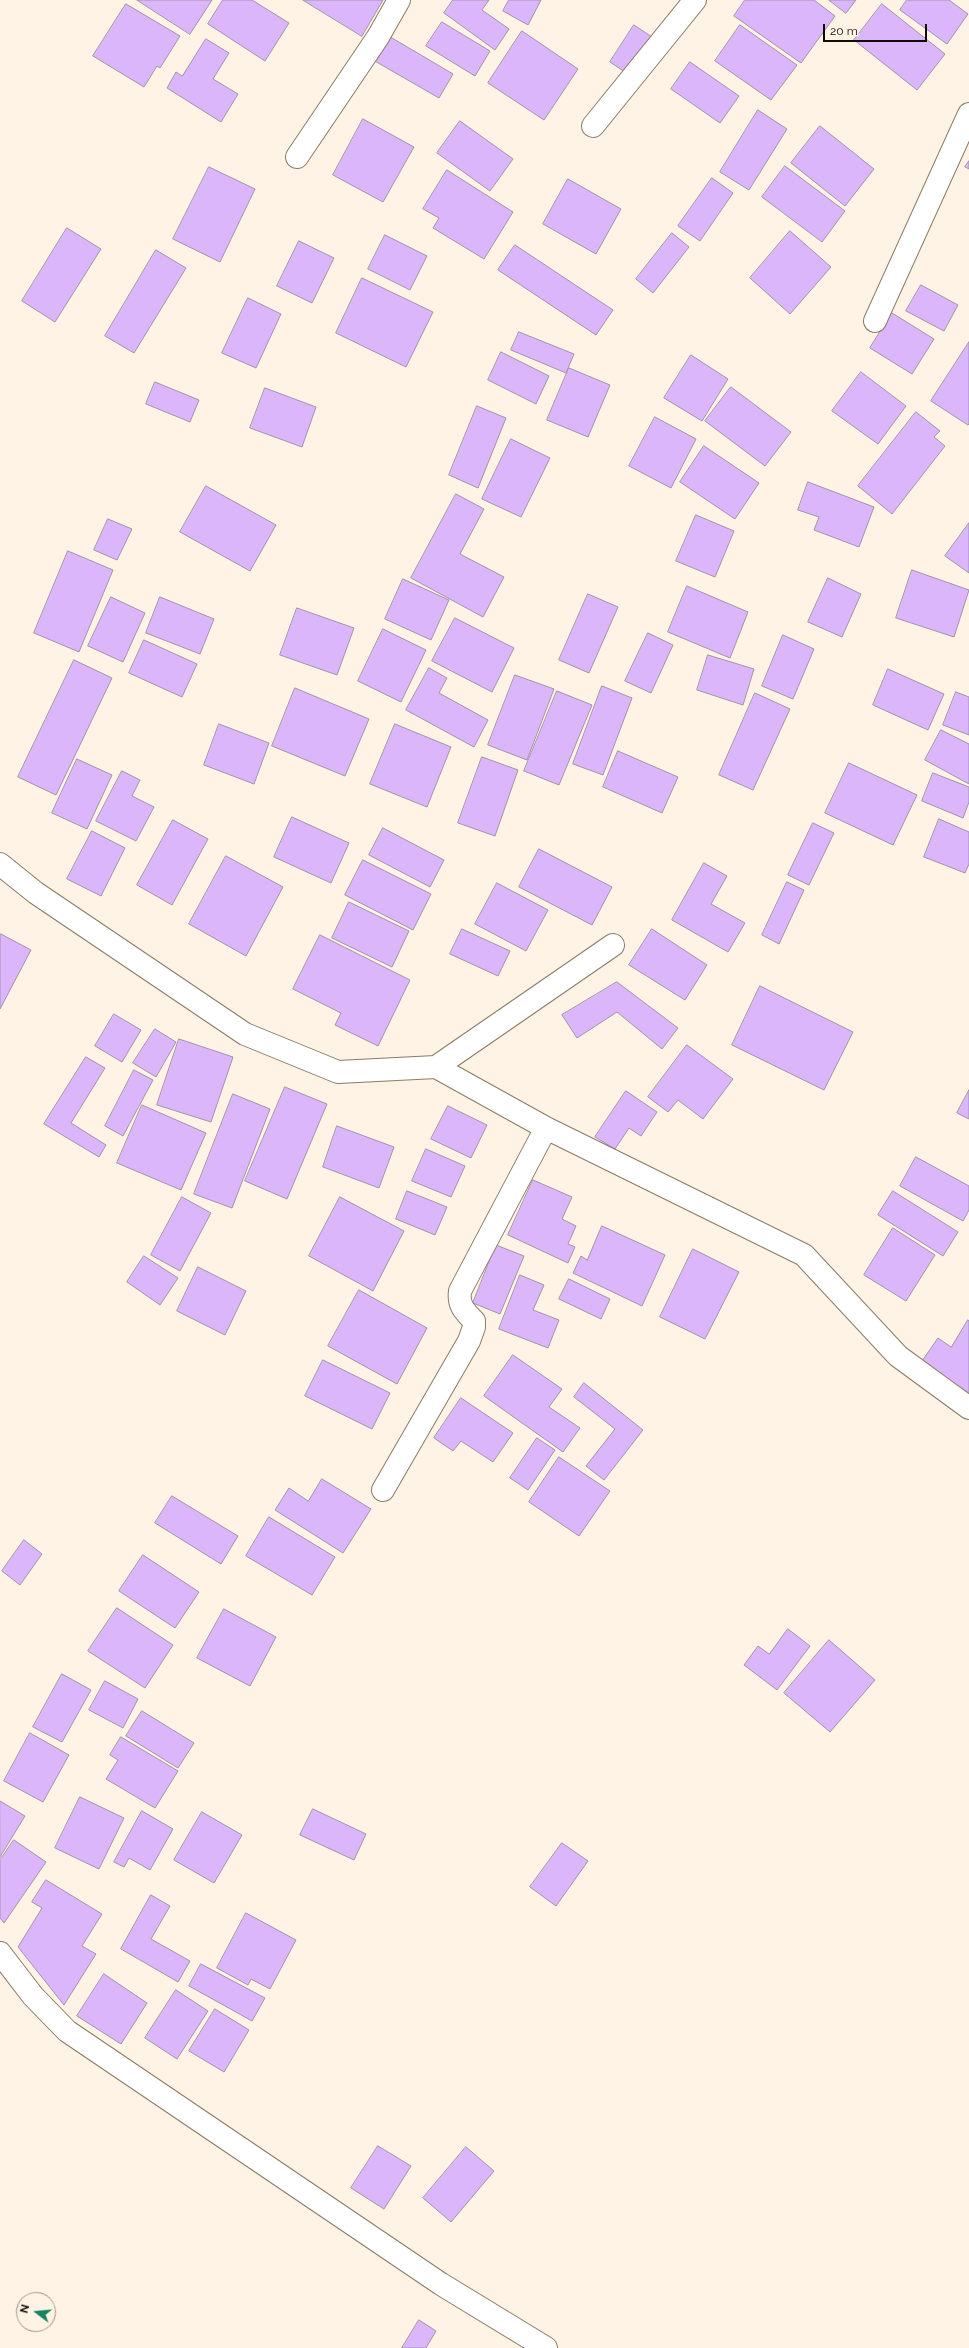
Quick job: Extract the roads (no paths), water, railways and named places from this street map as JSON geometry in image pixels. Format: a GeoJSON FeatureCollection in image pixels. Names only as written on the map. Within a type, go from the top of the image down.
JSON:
{"type":"FeatureCollection","features":[{"type":"Feature","properties":{"kind":"street"},"geometry":{"type":"LineString","coordinates":[[297,157],[378,37],[399,0]]}},
{"type":"Feature","properties":{"kind":"street"},"geometry":{"type":"LineString","coordinates":[[592,126],[695,0]]}},
{"type":"Feature","properties":{"kind":"street"},"geometry":{"type":"LineString","coordinates":[[875,321],[969,114]]}},
{"type":"Feature","properties":{"kind":"street"},"geometry":{"type":"LineString","coordinates":[[0,864],[36,893],[245,1034],[338,1072],[436,1067],[614,945]]}},
{"type":"Feature","properties":{"kind":"street"},"geometry":{"type":"LineString","coordinates":[[436,1067],[546,1128],[804,1256],[898,1356],[969,1408]]}},
{"type":"Feature","properties":{"kind":"street"},"geometry":{"type":"LineString","coordinates":[[383,1490],[469,1342],[474,1327],[474,1320],[462,1310],[459,1300],[460,1291],[546,1128]]}},
{"type":"Feature","properties":{"kind":"street"},"geometry":{"type":"LineString","coordinates":[[0,1953],[33,1996],[67,2031],[441,2284],[546,2348]]}}]}
